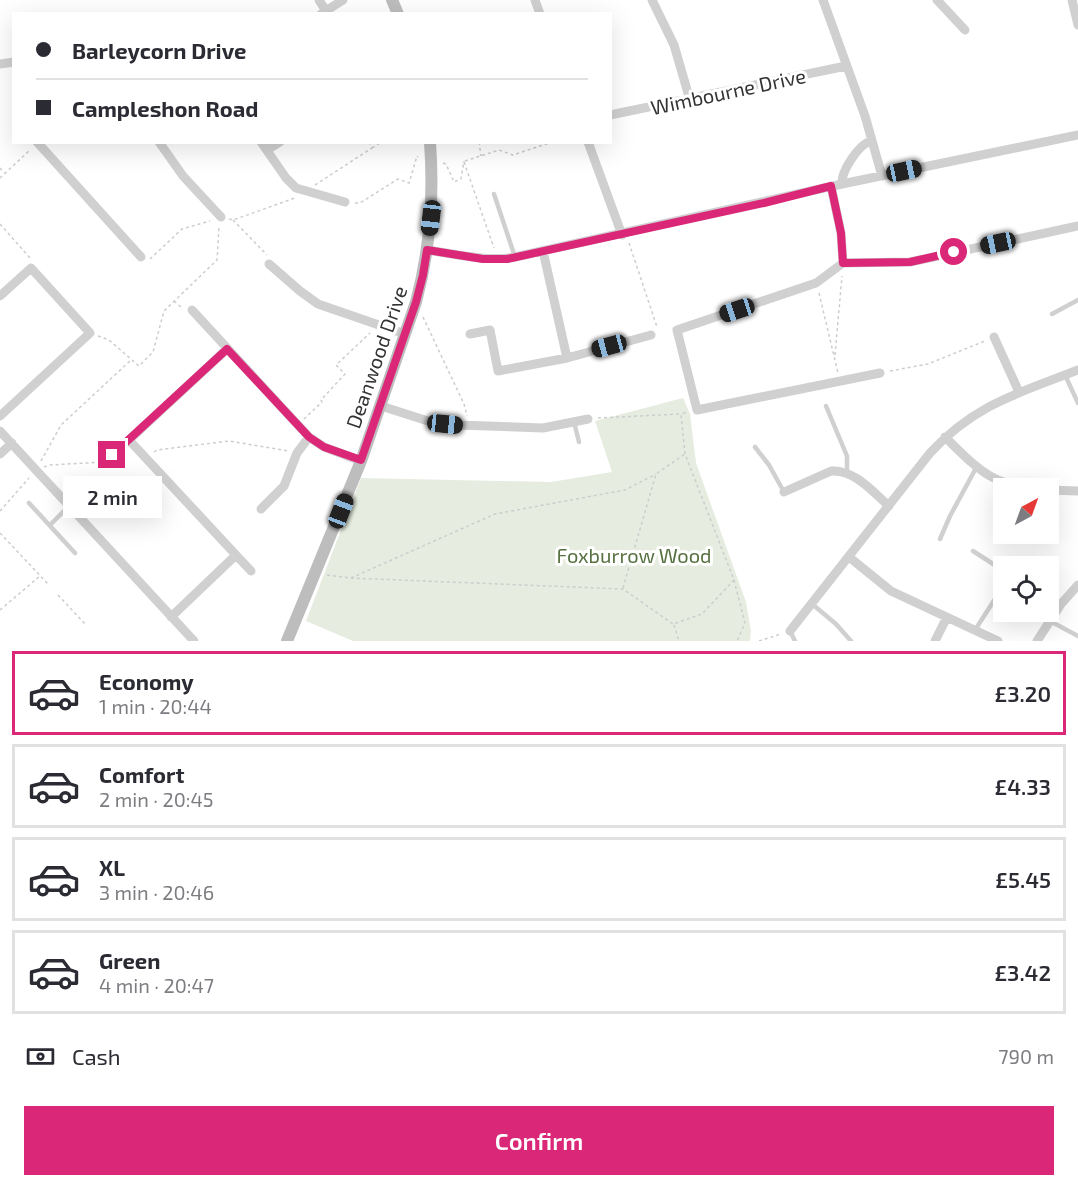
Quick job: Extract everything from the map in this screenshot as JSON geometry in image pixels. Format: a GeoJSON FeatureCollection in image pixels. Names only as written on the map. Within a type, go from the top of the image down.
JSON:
{"type":"FeatureCollection","features":[{"type":"Feature","properties":{"kind":"street"},"geometry":{"type":"LineString","coordinates":[[319,0],[323,12],[343,0]]}},
{"type":"Feature","properties":{"kind":"street"},"geometry":{"type":"LineString","coordinates":[[652,0],[674,45],[690,100]]}},
{"type":"Feature","properties":{"kind":"street"},"geometry":{"type":"LineString","coordinates":[[823,0],[882,176]]}},
{"type":"Feature","properties":{"kind":"street"},"geometry":{"type":"LineString","coordinates":[[937,0],[965,30]]}},
{"type":"Feature","properties":{"kind":"street"},"geometry":{"type":"LineString","coordinates":[[1072,0],[1078,25]]}},
{"type":"Feature","properties":{"kind":"street","name":"Wimbourne Drive"},"geometry":{"type":"LineString","coordinates":[[612,115],[846,66]]}},
{"type":"Feature","properties":{"kind":"street"},"geometry":{"type":"LineString","coordinates":[[427,250],[498,260],[515,257],[831,186],[1078,135]]}},
{"type":"Feature","properties":{"kind":"street"},"geometry":{"type":"LineString","coordinates":[[842,184],[842,176],[861,146],[871,141]]}},
{"type":"Feature","properties":{"kind":"street"},"geometry":{"type":"LineString","coordinates":[[38,144],[141,257]]}},
{"type":"Feature","properties":{"kind":"street"},"geometry":{"type":"LineString","coordinates":[[160,144],[183,176],[221,217]]}},
{"type":"Feature","properties":{"kind":"street","name":"Deanwood Drive"},"geometry":{"type":"LineString","coordinates":[[287,641],[361,460],[416,302],[427,250],[432,200],[430,144]]}},
{"type":"Feature","properties":{"kind":"street"},"geometry":{"type":"LineString","coordinates":[[589,144],[624,234]]}},
{"type":"Feature","properties":{"kind":"street"},"geometry":{"type":"LineString","coordinates":[[264,146],[292,185],[310,194],[345,202]]}},
{"type":"Feature","properties":{"kind":"street"},"geometry":{"type":"LineString","coordinates":[[831,186],[841,233],[843,263]]}},
{"type":"Feature","properties":{"kind":"street"},"geometry":{"type":"LineString","coordinates":[[880,373],[697,410],[677,330],[816,283],[843,263],[910,262],[1078,226]]}},
{"type":"Feature","properties":{"kind":"street"},"geometry":{"type":"LineString","coordinates":[[543,251],[567,358]]}},
{"type":"Feature","properties":{"kind":"street"},"geometry":{"type":"LineString","coordinates":[[269,264],[300,291],[318,303],[405,334]]}},
{"type":"Feature","properties":{"kind":"street"},"geometry":{"type":"LineString","coordinates":[[0,296],[32,268],[90,333],[0,416]]}},
{"type":"Feature","properties":{"kind":"street"},"geometry":{"type":"LineString","coordinates":[[192,310],[309,437],[324,447],[361,460]]}},
{"type":"Feature","properties":{"kind":"street"},"geometry":{"type":"LineString","coordinates":[[470,334],[490,330],[498,370],[567,358],[655,334]]}},
{"type":"Feature","properties":{"kind":"street"},"geometry":{"type":"LineString","coordinates":[[994,337],[1019,392]]}},
{"type":"Feature","properties":{"kind":"street"},"geometry":{"type":"LineString","coordinates":[[112,455],[227,349]]}},
{"type":"Feature","properties":{"kind":"street"},"geometry":{"type":"LineString","coordinates":[[790,631],[945,437],[981,411],[1019,392],[1078,370]]}},
{"type":"Feature","properties":{"kind":"street"},"geometry":{"type":"LineString","coordinates":[[381,406],[431,422],[470,426],[543,428],[588,418]]}},
{"type":"Feature","properties":{"kind":"street"},"geometry":{"type":"LineString","coordinates":[[0,431],[194,641]]}},
{"type":"Feature","properties":{"kind":"street"},"geometry":{"type":"LineString","coordinates":[[261,509],[284,486],[297,453],[309,437]]}},
{"type":"Feature","properties":{"kind":"street"},"geometry":{"type":"LineString","coordinates":[[945,437],[976,468],[993,479]]}},
{"type":"Feature","properties":{"kind":"street"},"geometry":{"type":"LineString","coordinates":[[129,440],[251,571]]}},
{"type":"Feature","properties":{"kind":"street"},"geometry":{"type":"LineString","coordinates":[[0,454],[12,443]]}},
{"type":"Feature","properties":{"kind":"street"},"geometry":{"type":"LineString","coordinates":[[784,492],[831,471],[847,472],[889,506]]}},
{"type":"Feature","properties":{"kind":"street"},"geometry":{"type":"LineString","coordinates":[[1059,490],[1078,491]]}},
{"type":"Feature","properties":{"kind":"street"},"geometry":{"type":"LineString","coordinates":[[171,616],[236,555]]}},
{"type":"Feature","properties":{"kind":"street"},"geometry":{"type":"LineString","coordinates":[[849,557],[891,591],[998,641]]}},
{"type":"Feature","properties":{"kind":"street"},"geometry":{"type":"LineString","coordinates":[[1059,607],[1067,595],[1078,585]]}},
{"type":"Feature","properties":{"kind":"street"},"geometry":{"type":"LineString","coordinates":[[935,641],[947,617]]}},
{"type":"Feature","properties":{"kind":"street"},"geometry":{"type":"LineString","coordinates":[[1037,641],[1049,622]]}},
{"type":"Feature","properties":{"kind":"lane"},"geometry":{"type":"LineString","coordinates":[[494,194],[515,257]]}},
{"type":"Feature","properties":{"kind":"lane"},"geometry":{"type":"LineString","coordinates":[[1052,314],[1078,300]]}},
{"type":"Feature","properties":{"kind":"lane"},"geometry":{"type":"LineString","coordinates":[[1065,375],[1078,403]]}},
{"type":"Feature","properties":{"kind":"lane"},"geometry":{"type":"LineString","coordinates":[[826,406],[847,456],[847,472]]}},
{"type":"Feature","properties":{"kind":"lane"},"geometry":{"type":"LineString","coordinates":[[574,422],[579,442]]}},
{"type":"Feature","properties":{"kind":"lane"},"geometry":{"type":"LineString","coordinates":[[755,447],[765,459],[784,492]]}},
{"type":"Feature","properties":{"kind":"lane"},"geometry":{"type":"LineString","coordinates":[[940,538],[976,468]]}},
{"type":"Feature","properties":{"kind":"lane"},"geometry":{"type":"LineString","coordinates":[[29,503],[75,553]]}},
{"type":"Feature","properties":{"kind":"lane"},"geometry":{"type":"LineString","coordinates":[[50,525],[69,506]]}},
{"type":"Feature","properties":{"kind":"lane"},"geometry":{"type":"LineString","coordinates":[[973,551],[993,564]]}},
{"type":"Feature","properties":{"kind":"lane"},"geometry":{"type":"LineString","coordinates":[[975,630],[993,602]]}},
{"type":"Feature","properties":{"kind":"lane"},"geometry":{"type":"LineString","coordinates":[[812,604],[836,624],[851,641]]}},
{"type":"Feature","properties":{"kind":"lane"},"geometry":{"type":"LineString","coordinates":[[1052,622],[1078,636]]}},
{"type":"Feature","properties":{"kind":"lane"},"geometry":{"type":"LineString","coordinates":[[790,631],[795,641]]}},
{"type":"Feature","properties":{"kind":"path"},"geometry":{"type":"LineString","coordinates":[[0,178],[36,144]]}},
{"type":"Feature","properties":{"kind":"path"},"geometry":{"type":"LineString","coordinates":[[370,144],[372,148]]}},
{"type":"Feature","properties":{"kind":"path"},"geometry":{"type":"LineString","coordinates":[[232,220],[310,194],[316,182],[378,144]]}},
{"type":"Feature","properties":{"kind":"path"},"geometry":{"type":"LineString","coordinates":[[479,144],[481,156]]}},
{"type":"Feature","properties":{"kind":"path"},"geometry":{"type":"LineString","coordinates":[[464,161],[499,150],[513,155],[546,144]]}},
{"type":"Feature","properties":{"kind":"path"},"geometry":{"type":"LineString","coordinates":[[345,202],[360,203],[398,179],[409,183],[417,156],[446,164],[454,182],[461,179],[464,161]]}},
{"type":"Feature","properties":{"kind":"path"},"geometry":{"type":"LineString","coordinates":[[464,161],[498,260]]}},
{"type":"Feature","properties":{"kind":"path"},"geometry":{"type":"LineString","coordinates":[[0,168],[5,173]]}},
{"type":"Feature","properties":{"kind":"path"},"geometry":{"type":"LineString","coordinates":[[90,333],[109,340],[139,366],[153,352],[164,311],[217,260],[221,217]]}},
{"type":"Feature","properties":{"kind":"path"},"geometry":{"type":"LineString","coordinates":[[141,257],[146,263],[182,229],[221,217],[232,220],[266,253],[269,264]]}},
{"type":"Feature","properties":{"kind":"path"},"geometry":{"type":"LineString","coordinates":[[0,224],[32,260],[32,268]]}},
{"type":"Feature","properties":{"kind":"path"},"geometry":{"type":"LineString","coordinates":[[624,234],[655,334]]}},
{"type":"Feature","properties":{"kind":"path"},"geometry":{"type":"LineString","coordinates":[[834,358],[843,263]]}},
{"type":"Feature","properties":{"kind":"path"},"geometry":{"type":"LineString","coordinates":[[816,283],[840,381]]}},
{"type":"Feature","properties":{"kind":"path"},"geometry":{"type":"LineString","coordinates":[[174,300],[185,311],[192,310]]}},
{"type":"Feature","properties":{"kind":"path"},"geometry":{"type":"LineString","coordinates":[[416,302],[464,404],[470,426]]}},
{"type":"Feature","properties":{"kind":"path"},"geometry":{"type":"LineString","coordinates":[[297,426],[322,402],[321,400],[345,374],[336,365],[378,325]]}},
{"type":"Feature","properties":{"kind":"path"},"geometry":{"type":"LineString","coordinates":[[880,373],[928,364],[994,337]]}},
{"type":"Feature","properties":{"kind":"path"},"geometry":{"type":"LineString","coordinates":[[36,471],[62,425],[131,360]]}},
{"type":"Feature","properties":{"kind":"path"},"geometry":{"type":"LineString","coordinates":[[588,418],[681,414],[697,410]]}},
{"type":"Feature","properties":{"kind":"path"},"geometry":{"type":"LineString","coordinates":[[681,414],[685,454],[734,580],[745,623],[737,641]]}},
{"type":"Feature","properties":{"kind":"path"},"geometry":{"type":"LineString","coordinates":[[146,458],[157,450],[229,441],[297,453]]}},
{"type":"Feature","properties":{"kind":"path"},"geometry":{"type":"LineString","coordinates":[[350,578],[495,514],[625,490],[656,474],[685,454]]}},
{"type":"Feature","properties":{"kind":"path"},"geometry":{"type":"LineString","coordinates":[[623,589],[656,474]]}},
{"type":"Feature","properties":{"kind":"path"},"geometry":{"type":"LineString","coordinates":[[0,533],[49,585]]}},
{"type":"Feature","properties":{"kind":"path"},"geometry":{"type":"LineString","coordinates":[[316,573],[350,578],[623,589],[673,624],[679,641]]}},
{"type":"Feature","properties":{"kind":"path"},"geometry":{"type":"LineString","coordinates":[[0,610],[40,576]]}},
{"type":"Feature","properties":{"kind":"path"},"geometry":{"type":"LineString","coordinates":[[673,624],[702,614],[734,580]]}},
{"type":"Feature","properties":{"kind":"path"},"geometry":{"type":"LineString","coordinates":[[58,595],[87,625]]}},
{"type":"Feature","properties":{"kind":"path"},"geometry":{"type":"LineString","coordinates":[[759,641],[790,631]]}},
{"type":"Feature","properties":{"kind":"green space","name":"Foxburrow Wood"},"geometry":{"type":"Polygon","coordinates":[[[683,398],[690,414],[696,463],[746,602],[751,631],[750,641],[353,641],[306,621],[361,478],[551,482],[612,472],[595,421],[683,398]]]}},
{"type":"Feature","properties":{"kind":"route"},"geometry":{"type":"LineString","coordinates":[[112,455],[227,349],[309,437],[324,447],[361,460],[416,302],[427,250],[483,259],[507,259],[764,203],[831,186],[841,233],[843,263],[910,262],[954,252]]}}]}
